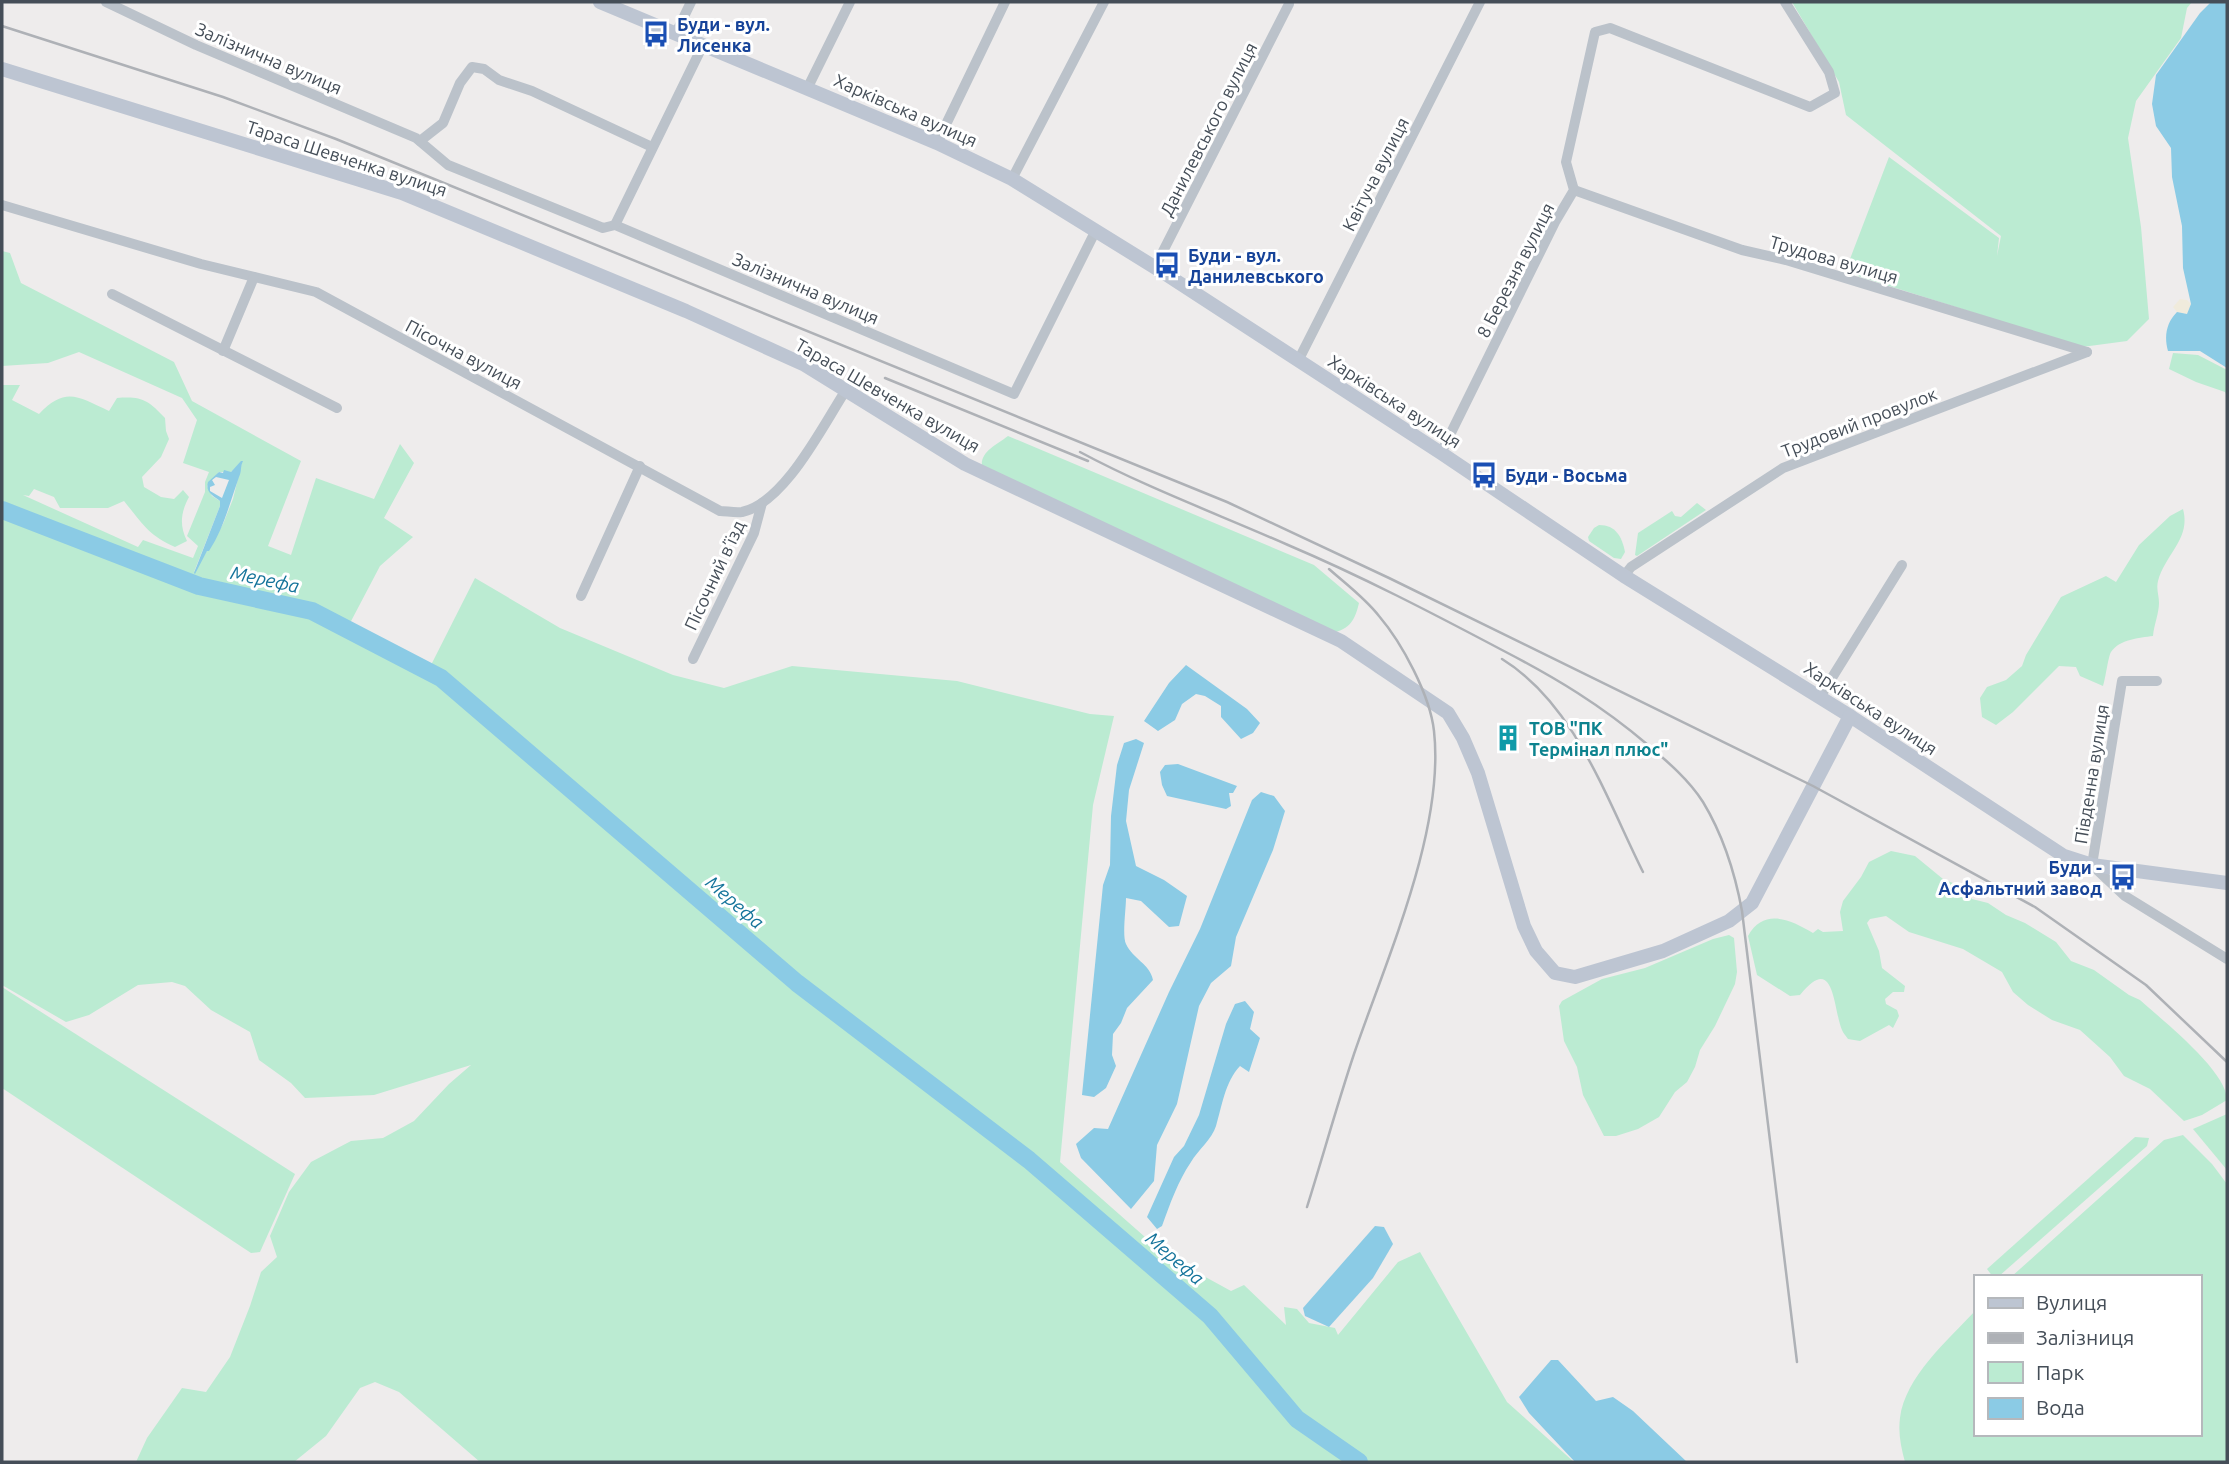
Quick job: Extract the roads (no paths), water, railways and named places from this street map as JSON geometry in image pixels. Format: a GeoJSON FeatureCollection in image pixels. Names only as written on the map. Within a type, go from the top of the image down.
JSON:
{"type":"FeatureCollection","features":[{"type":"Feature","properties":{"kind":"street","name":"Залізнична вулиця"},"geometry":{"type":"LineString","coordinates":[[106,2],[196,45],[420,141],[448,165],[603,229],[615,225],[1014,394],[1096,230]]}},
{"type":"Feature","properties":{"kind":"street","name":"Харківська вулиця"},"geometry":{"type":"LineString","coordinates":[[600,2],[937,143],[1012,179],[1155,267],[1624,576],[1850,716],[2064,856],[2092,864],[2227,883]]}},
{"type":"Feature","properties":{"kind":"street"},"geometry":{"type":"LineString","coordinates":[[676,33],[691,2]]}},
{"type":"Feature","properties":{"kind":"street"},"geometry":{"type":"LineString","coordinates":[[807,89],[850,2]]}},
{"type":"Feature","properties":{"kind":"street"},"geometry":{"type":"LineString","coordinates":[[937,143],[1005,2]]}},
{"type":"Feature","properties":{"kind":"street"},"geometry":{"type":"LineString","coordinates":[[1012,179],[1104,2]]}},
{"type":"Feature","properties":{"kind":"street","name":"Квітуча вулиця"},"geometry":{"type":"LineString","coordinates":[[1298,361],[1480,2]]}},
{"type":"Feature","properties":{"kind":"street","name":"8 Березня вулиця"},"geometry":{"type":"LineString","coordinates":[[1441,453],[1573,190],[1566,162],[1595,32],[1610,28],[1810,107],[1835,93],[1829,72],[1785,2]]}},
{"type":"Feature","properties":{"kind":"street","name":"Данилевського вулиця"},"geometry":{"type":"LineString","coordinates":[[1155,267],[1289,4]]}},
{"type":"Feature","properties":{"kind":"street"},"geometry":{"type":"LineString","coordinates":[[615,225],[703,45]]}},
{"type":"Feature","properties":{"kind":"street"},"geometry":{"type":"LineString","coordinates":[[420,141],[443,123],[460,83],[472,66],[484,69],[499,80],[533,91],[652,147]]}},
{"type":"Feature","properties":{"kind":"street","name":"Тараса Шевченка вулиця"},"geometry":{"type":"LineString","coordinates":[[2,69],[402,193],[686,311],[805,365],[965,464],[1341,642],[1448,713],[1463,738],[1478,773],[1524,926],[1536,951],[1555,973],[1575,977],[1663,951],[1729,921],[1752,903],[1850,716]]}},
{"type":"Feature","properties":{"kind":"street","name":"Трудова вулиця"},"geometry":{"type":"LineString","coordinates":[[1573,190],[1742,250],[1810,267],[2087,352]]}},
{"type":"Feature","properties":{"kind":"street","name":"Пісочна вулиця"},"geometry":{"type":"LineString","coordinates":[[2,205],[201,264],[316,292],[720,511],[741,512],[762,503],[788,481],[846,390]]}},
{"type":"Feature","properties":{"kind":"street"},"geometry":{"type":"LineString","coordinates":[[223,351],[254,277]]}},
{"type":"Feature","properties":{"kind":"street"},"geometry":{"type":"LineString","coordinates":[[112,294],[337,408]]}},
{"type":"Feature","properties":{"kind":"street","name":"Трудовий провулок"},"geometry":{"type":"LineString","coordinates":[[1624,576],[1631,567],[1783,468],[2087,352]]}},
{"type":"Feature","properties":{"kind":"street"},"geometry":{"type":"LineString","coordinates":[[581,596],[640,466]]}},
{"type":"Feature","properties":{"kind":"street","name":"Пісочний в’їзд"},"geometry":{"type":"LineString","coordinates":[[693,659],[754,533],[762,503]]}},
{"type":"Feature","properties":{"kind":"street"},"geometry":{"type":"LineString","coordinates":[[1820,697],[1902,565]]}},
{"type":"Feature","properties":{"kind":"street","name":"Південна вулиця"},"geometry":{"type":"LineString","coordinates":[[2092,864],[2122,681],[2157,681]]}},
{"type":"Feature","properties":{"kind":"street"},"geometry":{"type":"LineString","coordinates":[[2092,864],[2125,896],[2227,958]]}},
{"type":"Feature","properties":{"kind":"water"},"geometry":{"type":"Polygon","coordinates":[[[2211,2],[2227,2],[2227,368],[2200,351],[2168,351],[2168,325],[2177,312],[2187,314],[2191,304],[2183,268],[2182,226],[2172,177],[2171,148],[2156,126],[2152,104],[2156,75],[2200,13],[2211,2]]]}},
{"type":"Feature","properties":{"kind":"water"},"geometry":{"type":"Polygon","coordinates":[[[243,461],[223,524],[195,574],[220,506],[220,501],[209,491],[208,482],[219,472],[231,472],[243,461]],[[216,477],[212,480],[215,485],[210,487],[210,491],[222,498],[229,480],[216,477]]]}},
{"type":"Feature","properties":{"kind":"water"},"geometry":{"type":"Polygon","coordinates":[[[1186,665],[1247,709],[1260,723],[1253,733],[1241,739],[1221,717],[1221,706],[1196,694],[1182,704],[1175,720],[1158,731],[1144,721],[1169,683],[1186,665]]]}},
{"type":"Feature","properties":{"kind":"water"},"geometry":{"type":"Polygon","coordinates":[[[1136,739],[1144,743],[1129,790],[1126,821],[1136,866],[1164,880],[1187,896],[1179,926],[1169,927],[1141,901],[1126,898],[1126,944],[1153,980],[1127,1008],[1113,1034],[1112,1055],[1116,1066],[1106,1088],[1094,1097],[1082,1095],[1103,885],[1110,865],[1111,816],[1117,765],[1124,743],[1136,739]]]}},
{"type":"Feature","properties":{"kind":"water"},"geometry":{"type":"Polygon","coordinates":[[[1178,764],[1237,786],[1233,793],[1229,793],[1231,806],[1226,809],[1167,796],[1160,772],[1165,765],[1178,764]]]}},
{"type":"Feature","properties":{"kind":"water"},"geometry":{"type":"Polygon","coordinates":[[[1261,792],[1274,796],[1285,811],[1273,850],[1236,937],[1231,966],[1211,983],[1199,1006],[1177,1104],[1157,1145],[1154,1181],[1131,1209],[1081,1158],[1076,1144],[1094,1128],[1108,1129],[1200,929],[1252,800],[1261,792]]]}},
{"type":"Feature","properties":{"kind":"water"},"geometry":{"type":"Polygon","coordinates":[[[1245,1001],[1254,1012],[1250,1029],[1260,1038],[1249,1072],[1240,1066],[1235,1072],[1214,1131],[1186,1169],[1162,1226],[1157,1229],[1147,1217],[1174,1157],[1184,1146],[1199,1115],[1226,1024],[1235,1004],[1245,1001]]]}},
{"type":"Feature","properties":{"kind":"water"},"geometry":{"type":"Polygon","coordinates":[[[1375,1226],[1384,1227],[1393,1244],[1373,1278],[1329,1327],[1305,1316],[1303,1308],[1375,1226]]]}},
{"type":"Feature","properties":{"kind":"water"},"geometry":{"type":"Polygon","coordinates":[[[1551,1360],[1558,1360],[1596,1401],[1613,1397],[1633,1411],[1687,1462],[1575,1462],[1529,1413],[1519,1397],[1551,1360]]]}},
{"type":"Feature","properties":{"kind":"waterway","name":"Мерефа"},"geometry":{"type":"LineString","coordinates":[[2,510],[199,586],[312,611],[441,678],[797,983],[1029,1160],[1210,1316],[1297,1419],[1359,1462]]}},
{"type":"Feature","properties":{"kind":"railway"},"geometry":{"type":"LineString","coordinates":[[2,26],[223,97],[336,139],[1227,502],[1389,578],[1813,786],[2035,907],[2146,985],[2227,1062]]}},
{"type":"Feature","properties":{"kind":"railway"},"geometry":{"type":"LineString","coordinates":[[885,378],[1088,461]]}},
{"type":"Feature","properties":{"kind":"railway"},"geometry":{"type":"LineString","coordinates":[[1080,452],[1157,489],[1342,569],[1541,671],[1578,693],[1630,731],[1685,779],[1697,794],[1722,841],[1742,911],[1797,1362]]}},
{"type":"Feature","properties":{"kind":"railway"},"geometry":{"type":"LineString","coordinates":[[1307,1207],[1354,1054],[1410,894],[1431,810],[1435,769],[1434,731],[1427,702],[1414,670],[1397,640],[1374,609],[1329,569]]}},
{"type":"Feature","properties":{"kind":"railway"},"geometry":{"type":"LineString","coordinates":[[1502,659],[1528,678],[1550,701],[1569,727],[1601,784],[1643,872]]}},
{"type":"Feature","properties":{"kind":"place","name":"Буди - вул. Лисенка"},"geometry":{"type":"Point","coordinates":[656,34]}},
{"type":"Feature","properties":{"kind":"place","name":"Буди - вул. Данилевського"},"geometry":{"type":"Point","coordinates":[1167,265]}},
{"type":"Feature","properties":{"kind":"place","name":"Буди - Восьма"},"geometry":{"type":"Point","coordinates":[1484,475]}},
{"type":"Feature","properties":{"kind":"place","name":"ТОВ \"ПК Термінал плюс\""},"geometry":{"type":"Point","coordinates":[1508,738]}},
{"type":"Feature","properties":{"kind":"place","name":"Буди - Асфальтний завод"},"geometry":{"type":"Point","coordinates":[2123,877]}}]}
